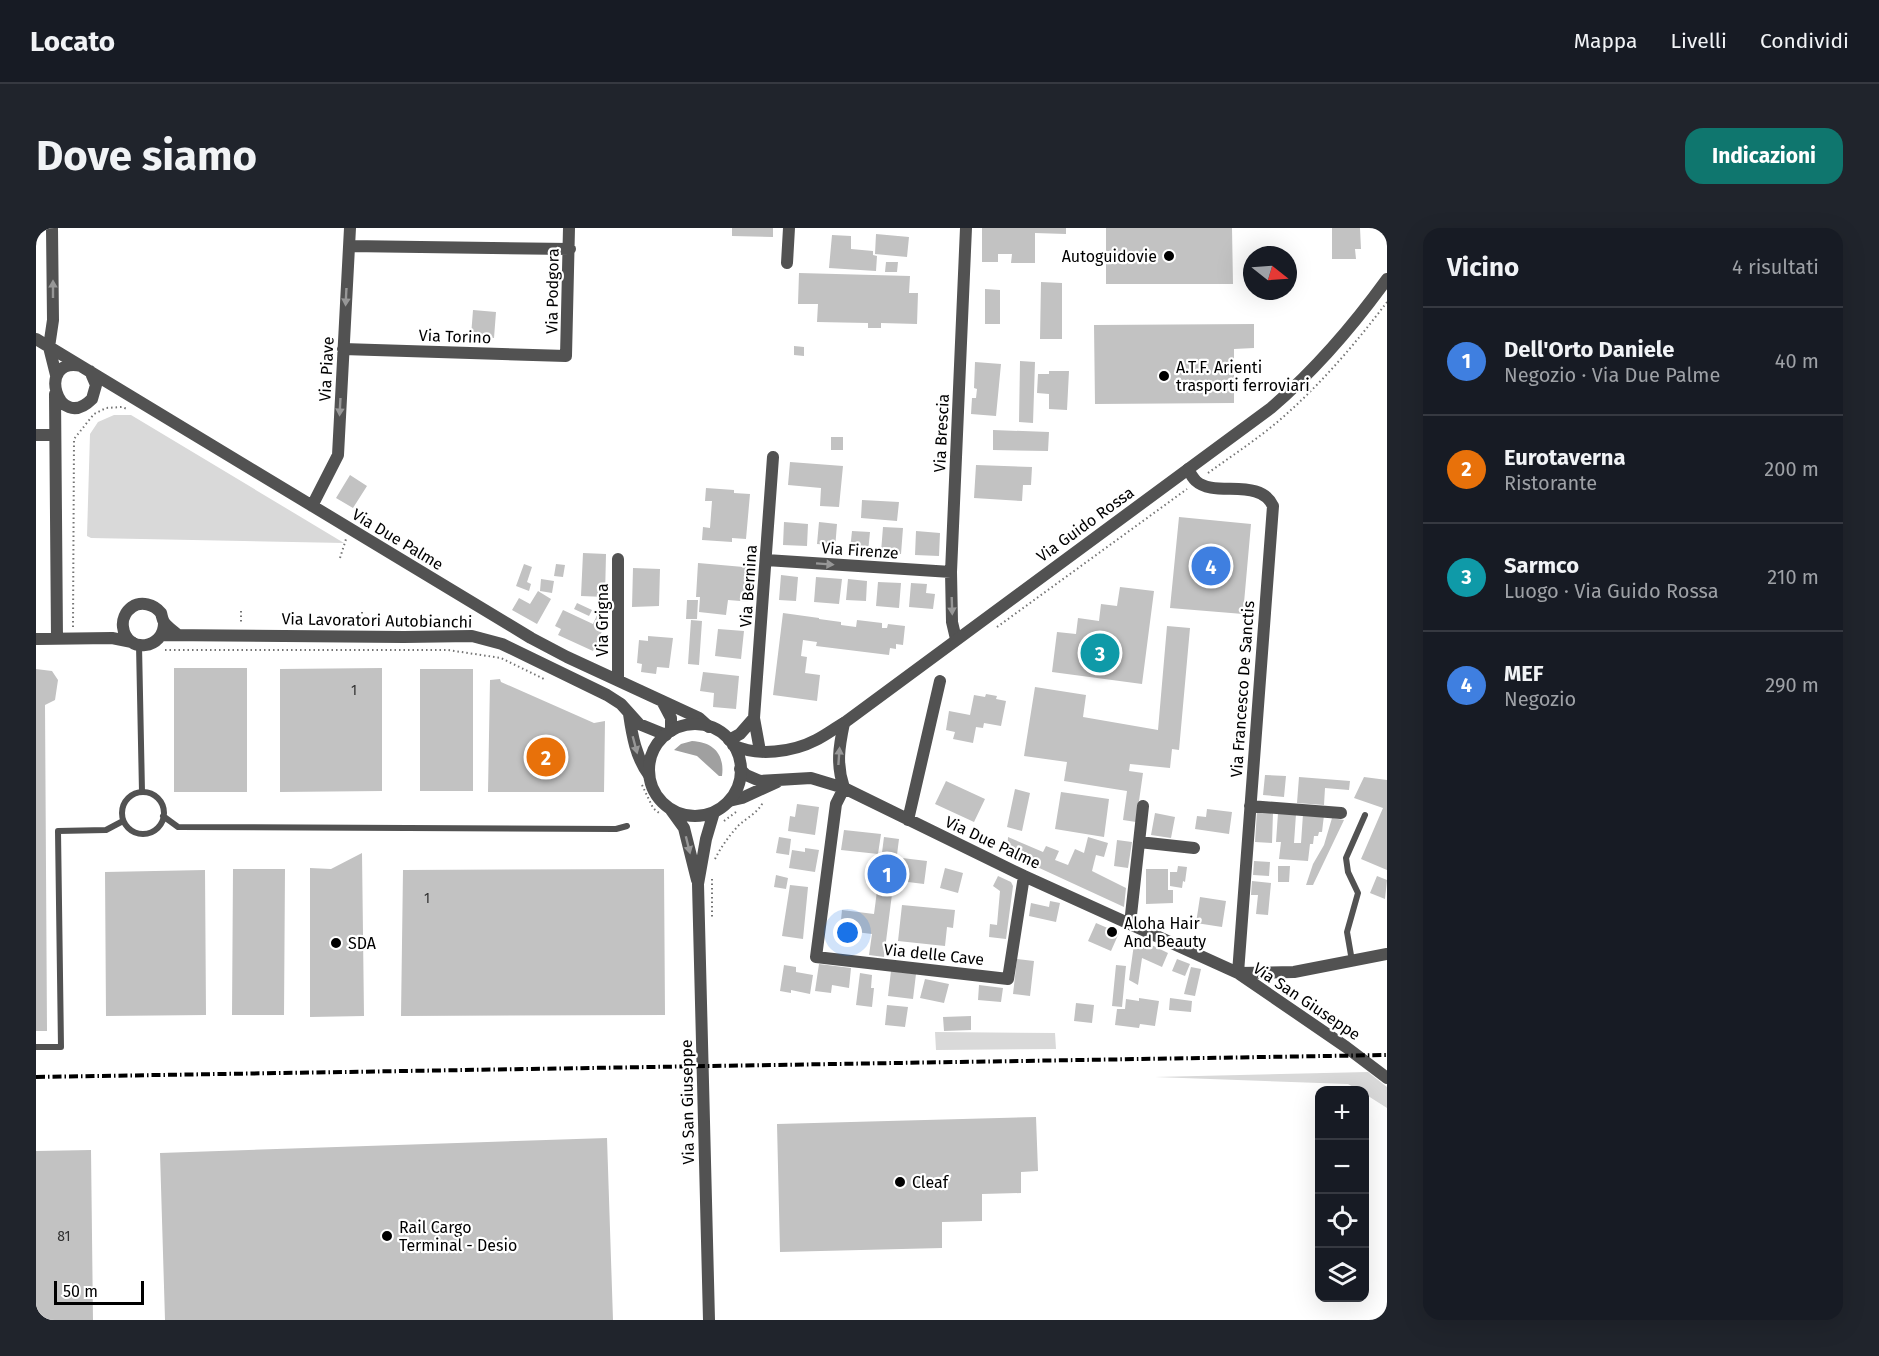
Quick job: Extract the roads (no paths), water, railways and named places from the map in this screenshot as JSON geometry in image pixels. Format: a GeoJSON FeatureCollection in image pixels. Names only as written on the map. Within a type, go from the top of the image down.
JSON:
{"type":"FeatureCollection","features":[{"type":"Feature","properties":{"kind":"street"},"geometry":{"type":"LineString","coordinates":[[52,228],[53,320],[49,347],[56,375],[53,386],[55,394],[57,639]]}},
{"type":"Feature","properties":{"kind":"street","name":"Via Piave"},"geometry":{"type":"LineString","coordinates":[[312,506],[338,455],[350,228]]}},
{"type":"Feature","properties":{"kind":"street","name":"Via Podgora"},"geometry":{"type":"LineString","coordinates":[[566,356],[569,228]]}},
{"type":"Feature","properties":{"kind":"street"},"geometry":{"type":"LineString","coordinates":[[787,263],[789,228]]}},
{"type":"Feature","properties":{"kind":"street","name":"Via Brescia"},"geometry":{"type":"LineString","coordinates":[[957,639],[952,622],[951,572],[966,228]]}},
{"type":"Feature","properties":{"kind":"street"},"geometry":{"type":"LineString","coordinates":[[348,246],[570,249]]}},
{"type":"Feature","properties":{"kind":"street","name":"Via Guido Rossa"},"geometry":{"type":"LineString","coordinates":[[731,743],[741,749],[765,751],[806,744],[844,723],[1271,408],[1311,372],[1363,313],[1387,279]]}},
{"type":"Feature","properties":{"kind":"street","name":"Via Due Palme"},"geometry":{"type":"LineString","coordinates":[[36,339],[531,638],[699,718],[709,727]]}},
{"type":"Feature","properties":{"kind":"street","name":"Via Torino"},"geometry":{"type":"LineString","coordinates":[[343,349],[566,356]]}},
{"type":"Feature","properties":{"kind":"street"},"geometry":{"type":"LineString","coordinates":[[56,375],[70,365],[86,369],[95,381],[95,393]]}},
{"type":"Feature","properties":{"kind":"street"},"geometry":{"type":"LineString","coordinates":[[55,394],[62,403],[75,407],[86,404],[95,393],[107,389],[124,392]]}},
{"type":"Feature","properties":{"kind":"street"},"geometry":{"type":"LineString","coordinates":[[36,435],[55,429],[75,407]]}},
{"type":"Feature","properties":{"kind":"street","name":"Via Bernina"},"geometry":{"type":"LineString","coordinates":[[765,751],[753,717],[773,457]]}},
{"type":"Feature","properties":{"kind":"street","name":"Via Francesco De Sanctis"},"geometry":{"type":"LineString","coordinates":[[1188,469],[1196,482],[1258,492],[1268,498],[1273,506],[1238,973]]}},
{"type":"Feature","properties":{"kind":"street","name":"Via Grigna"},"geometry":{"type":"LineString","coordinates":[[618,559],[618,680]]}},
{"type":"Feature","properties":{"kind":"street","name":"Via Firenze"},"geometry":{"type":"LineString","coordinates":[[766,560],[951,572]]}},
{"type":"Feature","properties":{"kind":"street"},"geometry":{"type":"LineString","coordinates":[[127,639],[123,619],[132,608],[145,604],[157,609],[164,622],[178,634]]}},
{"type":"Feature","properties":{"kind":"street"},"geometry":{"type":"LineString","coordinates":[[36,639],[127,639],[152,644],[161,635],[164,622]]}},
{"type":"Feature","properties":{"kind":"street","name":"Via Lavoratori Autobianchi"},"geometry":{"type":"LineString","coordinates":[[161,635],[472,636],[502,644],[596,689],[615,699],[639,724],[668,733]]}},
{"type":"Feature","properties":{"kind":"street"},"geometry":{"type":"LineString","coordinates":[[908,820],[940,681]]}},
{"type":"Feature","properties":{"kind":"street"},"geometry":{"type":"LineString","coordinates":[[644,777],[652,754],[668,733],[671,718],[662,701]]}},
{"type":"Feature","properties":{"kind":"street"},"geometry":{"type":"LineString","coordinates":[[629,713],[644,777],[667,814],[696,816],[733,806],[740,768],[731,743],[716,729],[709,727],[688,725],[668,733]]}},
{"type":"Feature","properties":{"kind":"street"},"geometry":{"type":"LineString","coordinates":[[731,743],[753,717]]}},
{"type":"Feature","properties":{"kind":"street"},"geometry":{"type":"LineString","coordinates":[[843,788],[838,771],[844,723]]}},
{"type":"Feature","properties":{"kind":"street","name":"Via Guido Rossa"},"geometry":{"type":"LineString","coordinates":[[740,768],[765,751]]}},
{"type":"Feature","properties":{"kind":"street","name":"Via Due Palme"},"geometry":{"type":"LineString","coordinates":[[740,768],[746,775],[760,781],[811,778],[843,788],[1024,876],[1238,973]]}},
{"type":"Feature","properties":{"kind":"street","name":"Via Due Palme"},"geometry":{"type":"LineString","coordinates":[[733,806],[742,798],[784,779]]}},
{"type":"Feature","properties":{"kind":"street","name":"Via delle Cave"},"geometry":{"type":"LineString","coordinates":[[843,788],[836,804],[816,957],[1008,979],[1024,876]]}},
{"type":"Feature","properties":{"kind":"street"},"geometry":{"type":"LineString","coordinates":[[1130,924],[1143,806]]}},
{"type":"Feature","properties":{"kind":"street"},"geometry":{"type":"LineString","coordinates":[[1250,806],[1341,813]]}},
{"type":"Feature","properties":{"kind":"street","name":"Via San Giuseppe"},"geometry":{"type":"LineString","coordinates":[[698,884],[714,812]]}},
{"type":"Feature","properties":{"kind":"street","name":"Via San Giuseppe"},"geometry":{"type":"LineString","coordinates":[[667,814],[684,828],[698,884],[709,1320]]}},
{"type":"Feature","properties":{"kind":"street"},"geometry":{"type":"LineString","coordinates":[[1139,842],[1194,848]]}},
{"type":"Feature","properties":{"kind":"street"},"geometry":{"type":"LineString","coordinates":[[1238,973],[1294,972],[1387,954]]}},
{"type":"Feature","properties":{"kind":"street","name":"Via San Giuseppe"},"geometry":{"type":"LineString","coordinates":[[1238,973],[1387,1078]]}},
{"type":"Feature","properties":{"kind":"lane"},"geometry":{"type":"LineString","coordinates":[[127,639],[142,792]]}},
{"type":"Feature","properties":{"kind":"lane"},"geometry":{"type":"LineString","coordinates":[[142,792],[158,799],[163,816],[157,828],[145,833],[132,831],[123,821],[122,814],[125,801],[129,796],[142,792]]}},
{"type":"Feature","properties":{"kind":"lane"},"geometry":{"type":"LineString","coordinates":[[1352,961],[1347,932],[1358,892],[1347,872],[1346,858],[1365,815]]}},
{"type":"Feature","properties":{"kind":"lane"},"geometry":{"type":"LineString","coordinates":[[163,816],[178,827],[616,829],[627,826]]}},
{"type":"Feature","properties":{"kind":"lane"},"geometry":{"type":"LineString","coordinates":[[36,1047],[61,1047],[58,831],[106,830],[123,821]]}},
{"type":"Feature","properties":{"kind":"railway"},"geometry":{"type":"LineString","coordinates":[[36,1077],[1387,1055]]}},
{"type":"Feature","properties":{"kind":"place","name":"Autoguidovie"},"geometry":{"type":"Point","coordinates":[1169,256]}},
{"type":"Feature","properties":{"kind":"place","name":"A.T.F. Arienti trasporti ferroviari"},"geometry":{"type":"Point","coordinates":[1164,376]}},
{"type":"Feature","properties":{"kind":"place","name":"MEF"},"geometry":{"type":"Point","coordinates":[1211,566]}},
{"type":"Feature","properties":{"kind":"place","name":"Sarmco"},"geometry":{"type":"Point","coordinates":[1100,653]}},
{"type":"Feature","properties":{"kind":"place","name":"Eurotaverna"},"geometry":{"type":"Point","coordinates":[546,757]}},
{"type":"Feature","properties":{"kind":"place","name":"Dell'Orto Daniele"},"geometry":{"type":"Point","coordinates":[887,874]}},
{"type":"Feature","properties":{"kind":"place","name":"Aloha Hair And Beauty"},"geometry":{"type":"Point","coordinates":[1112,932]}},
{"type":"Feature","properties":{"kind":"place","name":"SDA"},"geometry":{"type":"Point","coordinates":[336,943]}},
{"type":"Feature","properties":{"kind":"place","name":"Cleaf"},"geometry":{"type":"Point","coordinates":[900,1182]}},
{"type":"Feature","properties":{"kind":"place","name":"Rail Cargo Terminal - Desio"},"geometry":{"type":"Point","coordinates":[387,1236]}}]}
